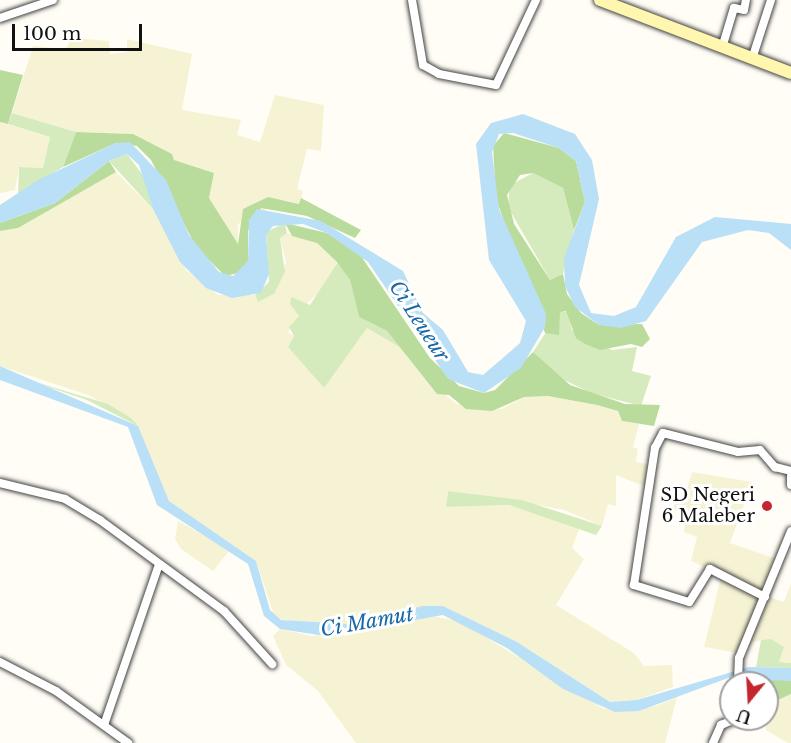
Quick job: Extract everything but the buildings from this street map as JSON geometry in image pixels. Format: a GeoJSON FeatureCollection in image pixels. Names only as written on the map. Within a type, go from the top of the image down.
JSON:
{"type":"FeatureCollection","features":[{"type":"Feature","properties":{"kind":"main road"},"geometry":{"type":"LineString","coordinates":[[600,0],[791,73]]}},
{"type":"Feature","properties":{"kind":"street"},"geometry":{"type":"LineString","coordinates":[[0,18],[53,0]]}},
{"type":"Feature","properties":{"kind":"street"},"geometry":{"type":"LineString","coordinates":[[412,0],[423,65],[439,75],[496,85],[536,0]]}},
{"type":"Feature","properties":{"kind":"street"},"geometry":{"type":"LineString","coordinates":[[722,48],[734,8],[744,10],[746,0]]}},
{"type":"Feature","properties":{"kind":"street"},"geometry":{"type":"LineString","coordinates":[[752,59],[771,0]]}},
{"type":"Feature","properties":{"kind":"street"},"geometry":{"type":"LineString","coordinates":[[765,597],[710,569],[689,602],[634,585],[655,448],[663,433],[738,452],[760,450],[775,467],[791,471]]}},
{"type":"Feature","properties":{"kind":"street"},"geometry":{"type":"LineString","coordinates":[[791,476],[791,485]]}},
{"type":"Feature","properties":{"kind":"street"},"geometry":{"type":"LineString","coordinates":[[0,483],[65,500],[224,611],[272,664]]}},
{"type":"Feature","properties":{"kind":"street"},"geometry":{"type":"LineString","coordinates":[[737,671],[791,531]]}},
{"type":"Feature","properties":{"kind":"street"},"geometry":{"type":"LineString","coordinates":[[104,725],[158,567]]}},
{"type":"Feature","properties":{"kind":"street"},"geometry":{"type":"LineString","coordinates":[[0,662],[104,725],[128,743]]}},
{"type":"Feature","properties":{"kind":"shaded area"},"geometry":{"type":"Polygon","coordinates":[[[71,38],[109,41],[110,54],[127,52],[127,39],[192,54],[182,110],[241,120],[237,135],[260,142],[275,95],[324,105],[321,151],[307,149],[297,189],[303,191],[300,204],[283,200],[238,224],[238,245],[209,198],[214,173],[174,160],[172,154],[133,134],[76,132],[12,113],[33,46],[66,49],[71,38]]]}},
{"type":"Feature","properties":{"kind":"shaded area"},"geometry":{"type":"Polygon","coordinates":[[[0,122],[50,137],[43,168],[19,167],[15,190],[0,193],[0,122]]]}},
{"type":"Feature","properties":{"kind":"shaded area"},"geometry":{"type":"Polygon","coordinates":[[[116,172],[153,209],[186,270],[218,295],[255,295],[258,302],[274,294],[286,262],[280,238],[287,233],[317,243],[337,262],[325,287],[298,312],[298,320],[288,332],[294,336],[288,347],[324,387],[367,328],[401,348],[424,378],[457,404],[502,409],[524,397],[548,396],[618,411],[622,421],[639,424],[633,447],[638,449],[636,462],[651,465],[646,487],[616,475],[616,506],[608,504],[602,526],[564,510],[498,497],[448,491],[446,507],[509,505],[580,527],[572,548],[584,559],[556,605],[634,653],[644,666],[672,665],[673,687],[637,700],[610,702],[517,642],[443,606],[348,624],[317,626],[275,618],[256,561],[169,501],[131,418],[88,395],[0,366],[0,231],[18,228],[116,172]]]}},
{"type":"Feature","properties":{"kind":"shaded area"},"geometry":{"type":"Polygon","coordinates":[[[692,472],[752,482],[730,543],[777,559],[763,594],[691,561],[697,537],[684,532],[687,514],[673,509],[677,496],[684,498],[692,472]]]}},
{"type":"Feature","properties":{"kind":"shaded area"},"geometry":{"type":"Polygon","coordinates":[[[178,521],[230,550],[213,571],[181,549],[175,539],[178,521]]]}},
{"type":"Feature","properties":{"kind":"shaded area"},"geometry":{"type":"Polygon","coordinates":[[[721,577],[762,598],[738,653],[704,647],[721,577]]]}},
{"type":"Feature","properties":{"kind":"shaded area"},"geometry":{"type":"Polygon","coordinates":[[[791,583],[791,663],[779,662],[761,640],[751,643],[769,597],[784,602],[791,583]]]}},
{"type":"Feature","properties":{"kind":"shaded area"},"geometry":{"type":"Polygon","coordinates":[[[425,615],[459,621],[604,709],[656,706],[677,697],[665,743],[356,743],[318,691],[286,665],[273,636],[280,629],[311,636],[344,634],[425,615]]]}},
{"type":"Feature","properties":{"kind":"shaded area"},"geometry":{"type":"Polygon","coordinates":[[[791,694],[791,743],[768,731],[779,731],[779,700],[791,694]]]}},
{"type":"Feature","properties":{"kind":"green space"},"geometry":{"type":"Polygon","coordinates":[[[0,70],[23,75],[8,124],[0,122],[0,70]]]}},
{"type":"Feature","properties":{"kind":"green space"},"geometry":{"type":"Polygon","coordinates":[[[12,113],[76,132],[63,167],[18,194],[19,167],[43,168],[50,137],[8,124],[12,113]]]}},
{"type":"Feature","properties":{"kind":"green space"},"geometry":{"type":"Polygon","coordinates":[[[76,132],[133,134],[172,154],[174,160],[214,173],[209,198],[238,244],[243,209],[268,197],[299,204],[301,198],[361,230],[355,238],[307,216],[261,208],[248,231],[248,261],[238,273],[225,276],[196,247],[151,160],[137,146],[116,143],[63,167],[76,132]]]}},
{"type":"Feature","properties":{"kind":"green space"},"geometry":{"type":"Polygon","coordinates":[[[504,133],[559,148],[576,161],[585,202],[574,230],[563,188],[533,173],[520,175],[507,195],[514,224],[550,280],[563,274],[567,294],[581,313],[599,325],[642,324],[650,339],[642,347],[631,344],[600,350],[585,344],[576,338],[566,311],[560,312],[559,335],[545,333],[496,199],[493,146],[504,133]]]}},
{"type":"Feature","properties":{"kind":"green space"},"geometry":{"type":"Polygon","coordinates":[[[127,154],[145,178],[153,209],[109,161],[127,154]]]}},
{"type":"Feature","properties":{"kind":"green space"},"geometry":{"type":"Polygon","coordinates":[[[109,161],[116,172],[18,228],[0,231],[0,223],[55,203],[109,161]]]}},
{"type":"Feature","properties":{"kind":"green space"},"geometry":{"type":"Polygon","coordinates":[[[533,173],[563,188],[574,230],[563,274],[550,280],[508,207],[510,185],[533,173]]]}},
{"type":"Feature","properties":{"kind":"green space"},"geometry":{"type":"Polygon","coordinates":[[[285,223],[287,233],[280,238],[285,272],[274,294],[258,302],[255,295],[269,282],[266,232],[285,223]]]}},
{"type":"Feature","properties":{"kind":"green space"},"geometry":{"type":"Polygon","coordinates":[[[285,223],[327,233],[359,253],[430,358],[459,386],[484,393],[495,390],[533,352],[570,385],[625,404],[660,405],[654,426],[622,421],[618,411],[597,405],[548,396],[524,397],[492,411],[466,409],[449,395],[437,394],[387,331],[359,317],[350,280],[337,262],[317,243],[292,236],[285,223]]]}},
{"type":"Feature","properties":{"kind":"green space"},"geometry":{"type":"Polygon","coordinates":[[[338,262],[350,280],[359,317],[387,331],[401,348],[367,328],[324,388],[288,347],[294,336],[289,327],[299,316],[290,304],[291,297],[310,305],[338,262]]]}},
{"type":"Feature","properties":{"kind":"green space"},"geometry":{"type":"Polygon","coordinates":[[[560,311],[568,312],[572,330],[612,350],[637,347],[632,371],[651,376],[641,406],[591,393],[550,373],[533,352],[560,311]]]}},
{"type":"Feature","properties":{"kind":"green space"},"geometry":{"type":"Polygon","coordinates":[[[19,377],[108,404],[131,418],[138,426],[87,400],[19,377]]]}},
{"type":"Feature","properties":{"kind":"green space"},"geometry":{"type":"Polygon","coordinates":[[[448,491],[522,500],[602,526],[596,535],[509,505],[446,507],[448,491]]]}},
{"type":"Feature","properties":{"kind":"green space"},"geometry":{"type":"Polygon","coordinates":[[[771,639],[784,647],[779,662],[791,663],[791,668],[756,667],[761,640],[771,639]]]}},
{"type":"Feature","properties":{"kind":"green space"},"geometry":{"type":"Polygon","coordinates":[[[779,679],[791,681],[791,694],[779,700],[779,679]]]}},
{"type":"Feature","properties":{"kind":"water","name":"Ci Leueur"},"geometry":{"type":"Polygon","coordinates":[[[523,114],[575,134],[592,160],[599,199],[579,285],[591,313],[614,316],[636,307],[676,237],[715,217],[791,224],[791,250],[769,233],[748,230],[702,242],[646,321],[621,328],[599,325],[575,307],[565,286],[564,258],[585,202],[576,161],[559,148],[513,133],[499,134],[492,152],[499,209],[546,314],[545,327],[521,368],[484,393],[448,379],[368,262],[327,233],[303,224],[273,226],[266,235],[269,274],[261,293],[232,298],[206,288],[180,262],[153,209],[139,165],[127,154],[109,161],[55,203],[0,223],[0,205],[38,180],[116,143],[130,142],[166,180],[189,235],[219,272],[233,276],[248,261],[249,220],[257,209],[321,221],[403,271],[423,313],[443,330],[468,372],[483,375],[520,343],[526,321],[489,260],[476,144],[491,123],[523,114]]]}},
{"type":"Feature","properties":{"kind":"water","name":"Ci Mamut"},"geometry":{"type":"Polygon","coordinates":[[[0,366],[138,426],[169,501],[256,561],[270,610],[281,620],[348,624],[423,606],[443,606],[517,642],[610,702],[637,700],[719,676],[719,681],[639,711],[615,712],[563,689],[507,648],[443,615],[325,636],[280,629],[264,616],[248,564],[157,505],[128,427],[0,380],[0,366]]]}},
{"type":"Feature","properties":{"kind":"water"},"geometry":{"type":"Polygon","coordinates":[[[749,667],[791,668],[791,681],[779,680],[779,671],[735,671],[749,667]]]}},
{"type":"Feature","properties":{"kind":"place","name":"SD Negeri 6 Maleber"},"geometry":{"type":"Point","coordinates":[767,506]}}]}
